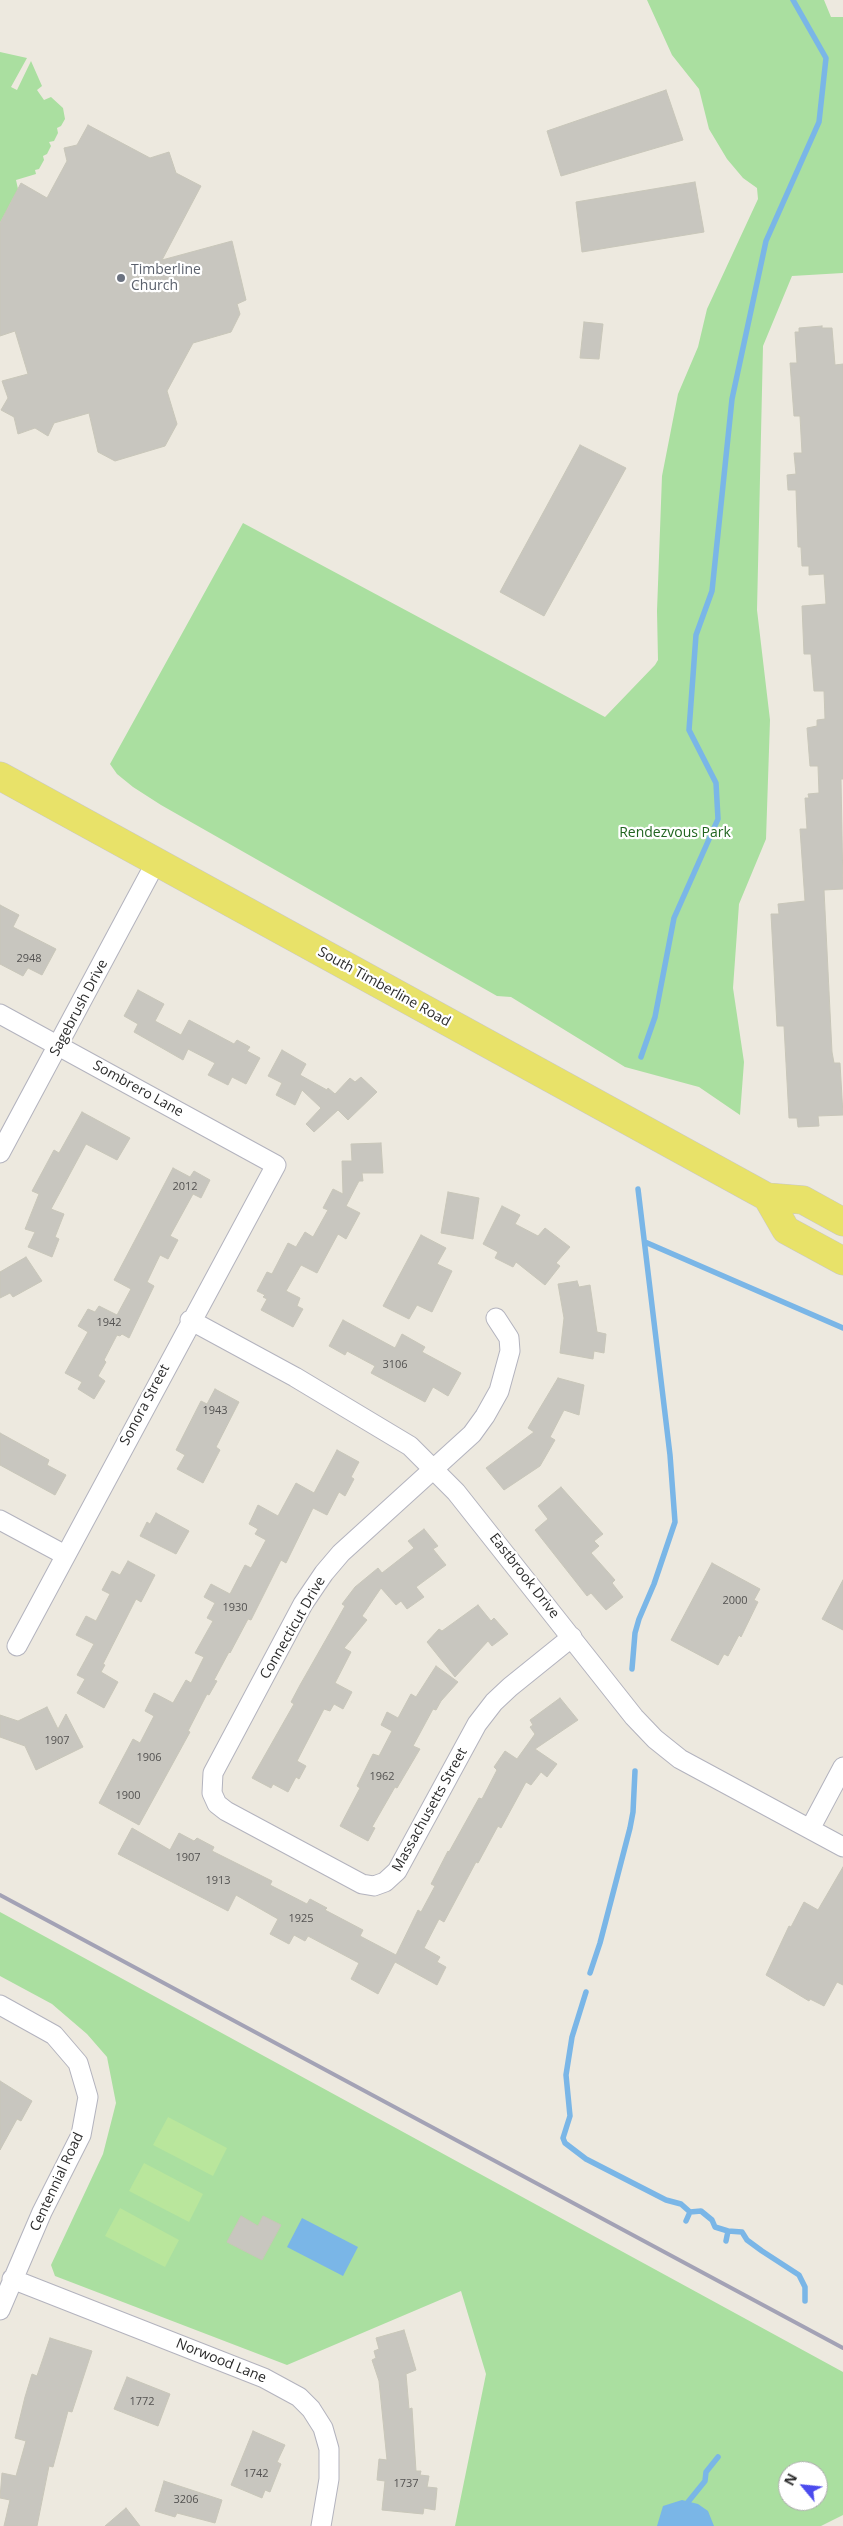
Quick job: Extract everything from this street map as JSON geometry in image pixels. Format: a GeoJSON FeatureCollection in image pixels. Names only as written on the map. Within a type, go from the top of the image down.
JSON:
{"type":"FeatureCollection","features":[{"type":"Feature","properties":{"kind":"main road","name":"South Timberline Road"},"geometry":{"type":"LineString","coordinates":[[0,776],[767,1198],[803,1200],[843,1222]]}},
{"type":"Feature","properties":{"kind":"main road"},"geometry":{"type":"LineString","coordinates":[[767,1198],[786,1230],[843,1261]]}},
{"type":"Feature","properties":{"kind":"street","name":"Sagebrush Drive"},"geometry":{"type":"LineString","coordinates":[[0,1153],[156,862]]}},
{"type":"Feature","properties":{"kind":"street","name":"Sombrero Lane"},"geometry":{"type":"LineString","coordinates":[[0,1014],[276,1165]]}},
{"type":"Feature","properties":{"kind":"street","name":"Sonora Street"},"geometry":{"type":"LineString","coordinates":[[17,1646],[190,1320],[276,1165]]}},
{"type":"Feature","properties":{"kind":"street","name":"Connecticut Drive"},"geometry":{"type":"LineString","coordinates":[[212,1793],[213,1773],[303,1604],[314,1588],[341,1553],[472,1434],[485,1416],[499,1391],[510,1351],[509,1338],[496,1318]]}},
{"type":"Feature","properties":{"kind":"street","name":"Eastbrook Drive"},"geometry":{"type":"LineString","coordinates":[[190,1320],[295,1377],[410,1446],[435,1468],[456,1492],[634,1717],[655,1739],[680,1759],[843,1847]]}},
{"type":"Feature","properties":{"kind":"street"},"geometry":{"type":"LineString","coordinates":[[0,1520],[65,1555]]}},
{"type":"Feature","properties":{"kind":"street","name":"Massachusetts Street"},"geometry":{"type":"LineString","coordinates":[[212,1793],[217,1804],[226,1811],[362,1884],[374,1886],[385,1882],[397,1872],[482,1716],[510,1687],[572,1637]]}},
{"type":"Feature","properties":{"kind":"street"},"geometry":{"type":"LineString","coordinates":[[810,1829],[843,1767]]}},
{"type":"Feature","properties":{"kind":"street","name":"Centennial Road"},"geometry":{"type":"LineString","coordinates":[[0,2006],[54,2035],[78,2063],[88,2097],[81,2135],[12,2279],[0,2310]]}},
{"type":"Feature","properties":{"kind":"street","name":"Norwood Lane"},"geometry":{"type":"LineString","coordinates":[[12,2279],[264,2378],[299,2397],[311,2409],[323,2428],[329,2449],[329,2479],[321,2526]]}},
{"type":"Feature","properties":{"kind":"green space","name":"Rendezvous Park"},"geometry":{"type":"Polygon","coordinates":[[[647,0],[824,0],[831,17],[843,17],[843,273],[792,276],[763,346],[757,610],[770,720],[766,839],[739,904],[733,988],[744,1062],[740,1115],[699,1087],[625,1067],[511,997],[497,996],[161,805],[133,787],[117,774],[110,764],[243,523],[605,717],[655,665],[658,660],[657,611],[662,476],[678,394],[698,347],[707,309],[758,199],[757,188],[743,178],[727,159],[709,129],[699,89],[672,55],[647,0]]]}},
{"type":"Feature","properties":{"kind":"green space"},"geometry":{"type":"Polygon","coordinates":[[[0,52],[27,58],[11,87],[17,90],[31,61],[42,86],[37,90],[44,100],[51,97],[63,108],[65,119],[61,126],[57,128],[58,133],[54,141],[49,142],[51,146],[47,154],[43,156],[44,160],[39,169],[35,170],[36,174],[16,180],[18,189],[0,223],[0,52]]]}},
{"type":"Feature","properties":{"kind":"green space"},"geometry":{"type":"Polygon","coordinates":[[[0,1912],[843,2372],[843,2515],[821,2526],[455,2526],[486,2374],[461,2291],[287,2365],[55,2276],[51,2265],[103,2154],[116,2103],[107,2057],[87,2034],[52,2004],[0,1976],[0,1912]]]}},
{"type":"Feature","properties":{"kind":"green space"},"geometry":{"type":"Polygon","coordinates":[[[168,2117],[227,2148],[213,2176],[153,2145],[168,2117]]]}},
{"type":"Feature","properties":{"kind":"green space"},"geometry":{"type":"Polygon","coordinates":[[[144,2163],[203,2194],[189,2222],[129,2191],[144,2163]]]}},
{"type":"Feature","properties":{"kind":"green space"},"geometry":{"type":"Polygon","coordinates":[[[120,2208],[179,2240],[165,2267],[105,2236],[120,2208]]]}},
{"type":"Feature","properties":{"kind":"water"},"geometry":{"type":"Polygon","coordinates":[[[302,2218],[358,2247],[343,2276],[287,2247],[302,2218]]]}},
{"type":"Feature","properties":{"kind":"water"},"geometry":{"type":"Polygon","coordinates":[[[682,2500],[698,2504],[708,2511],[714,2526],[657,2526],[663,2506],[682,2500]]]}},
{"type":"Feature","properties":{"kind":"building"},"geometry":{"type":"Polygon","coordinates":[[[666,90],[683,140],[561,176],[547,131],[666,90]]]}},
{"type":"Feature","properties":{"kind":"building","name":"Timberline Church"},"geometry":{"type":"Polygon","coordinates":[[[88,125],[150,158],[169,152],[176,173],[201,186],[162,260],[232,241],[246,300],[237,304],[240,314],[231,332],[193,343],[167,391],[177,424],[165,446],[115,461],[98,452],[89,413],[54,423],[48,436],[35,428],[18,434],[14,417],[1,410],[8,398],[2,381],[28,374],[15,331],[0,336],[0,223],[21,183],[47,198],[67,161],[64,148],[77,145],[88,125]]]}},
{"type":"Feature","properties":{"kind":"building"},"geometry":{"type":"Polygon","coordinates":[[[695,182],[704,232],[582,252],[576,202],[695,182]]]}},
{"type":"Feature","properties":{"kind":"building"},"geometry":{"type":"Polygon","coordinates":[[[584,322],[603,324],[599,359],[580,358],[584,322]]]}},
{"type":"Feature","properties":{"kind":"building"},"geometry":{"type":"Polygon","coordinates":[[[822,326],[822,328],[832,328],[835,365],[843,364],[843,779],[841,779],[843,889],[824,890],[832,1052],[834,1063],[840,1063],[843,1115],[818,1116],[819,1126],[798,1127],[797,1118],[789,1118],[784,1026],[777,1026],[771,914],[779,914],[778,904],[805,901],[800,829],[807,829],[805,798],[809,798],[808,794],[819,793],[818,766],[810,766],[807,728],[817,726],[817,720],[825,719],[824,691],[814,691],[811,654],[804,654],[802,606],[826,604],[824,574],[809,575],[809,566],[802,566],[801,547],[798,547],[796,490],[788,490],[787,475],[796,474],[794,453],[802,453],[800,416],[794,416],[790,363],[797,363],[795,332],[799,332],[799,328],[822,326]]]}},
{"type":"Feature","properties":{"kind":"building"},"geometry":{"type":"Polygon","coordinates":[[[580,445],[626,468],[544,616],[500,592],[580,445]]]}},
{"type":"Feature","properties":{"kind":"building"},"geometry":{"type":"Polygon","coordinates":[[[0,905],[19,915],[13,927],[56,949],[42,975],[28,968],[23,976],[0,964],[0,905]]]}},
{"type":"Feature","properties":{"kind":"building"},"geometry":{"type":"Polygon","coordinates":[[[138,990],[164,1004],[155,1021],[181,1035],[189,1020],[234,1044],[237,1040],[250,1047],[247,1051],[260,1058],[246,1084],[232,1077],[228,1085],[208,1075],[215,1063],[188,1049],[183,1060],[134,1032],[138,1024],[124,1016],[138,990]]]}},
{"type":"Feature","properties":{"kind":"building"},"geometry":{"type":"Polygon","coordinates":[[[282,1050],[306,1064],[300,1075],[327,1090],[328,1088],[335,1094],[350,1078],[355,1082],[361,1077],[377,1092],[348,1120],[338,1110],[314,1132],[306,1124],[321,1108],[302,1090],[295,1105],[276,1095],[282,1083],[268,1076],[282,1050]]]}},
{"type":"Feature","properties":{"kind":"building"},"geometry":{"type":"Polygon","coordinates":[[[82,1112],[130,1138],[117,1160],[86,1144],[51,1209],[64,1214],[55,1237],[59,1239],[52,1257],[28,1247],[35,1232],[25,1229],[39,1194],[32,1191],[54,1150],[59,1153],[82,1112]]]}},
{"type":"Feature","properties":{"kind":"building"},"geometry":{"type":"Polygon","coordinates":[[[381,1143],[383,1173],[362,1173],[363,1181],[359,1181],[346,1206],[360,1213],[346,1239],[338,1234],[317,1273],[301,1265],[286,1291],[300,1298],[297,1306],[303,1309],[293,1327],[261,1310],[267,1299],[263,1297],[265,1295],[257,1291],[267,1272],[272,1274],[288,1243],[296,1247],[305,1232],[313,1237],[328,1210],[323,1208],[333,1189],[343,1194],[342,1161],[352,1161],[351,1144],[381,1143]]]}},
{"type":"Feature","properties":{"kind":"building"},"geometry":{"type":"Polygon","coordinates":[[[173,1168],[190,1177],[194,1171],[210,1180],[201,1198],[193,1194],[170,1236],[178,1240],[168,1259],[160,1255],[147,1282],[154,1286],[129,1338],[122,1334],[120,1336],[117,1335],[98,1376],[105,1381],[94,1399],[78,1389],[82,1382],[65,1373],[88,1332],[78,1326],[88,1309],[95,1312],[99,1306],[117,1315],[131,1289],[114,1280],[173,1168]]]}},
{"type":"Feature","properties":{"kind":"building"},"geometry":{"type":"Polygon","coordinates":[[[448,1192],[479,1198],[473,1239],[441,1233],[448,1192]]]}},
{"type":"Feature","properties":{"kind":"building"},"geometry":{"type":"Polygon","coordinates":[[[502,1206],[520,1215],[515,1224],[538,1236],[545,1228],[570,1247],[556,1263],[560,1266],[545,1285],[516,1262],[513,1267],[495,1258],[498,1252],[483,1244],[502,1206]]]}},
{"type":"Feature","properties":{"kind":"building"},"geometry":{"type":"Polygon","coordinates":[[[421,1235],[446,1248],[437,1264],[452,1271],[432,1312],[417,1305],[409,1319],[383,1306],[421,1235]]]}},
{"type":"Feature","properties":{"kind":"building"},"geometry":{"type":"Polygon","coordinates":[[[26,1257],[42,1281],[13,1297],[10,1293],[0,1298],[0,1272],[26,1257]]]}},
{"type":"Feature","properties":{"kind":"building"},"geometry":{"type":"Polygon","coordinates":[[[577,1281],[579,1287],[590,1285],[597,1332],[606,1334],[604,1353],[594,1351],[593,1359],[560,1353],[564,1318],[558,1284],[577,1281]]]}},
{"type":"Feature","properties":{"kind":"building"},"geometry":{"type":"Polygon","coordinates":[[[343,1320],[395,1348],[402,1334],[425,1347],[422,1352],[461,1373],[448,1396],[433,1387],[425,1402],[371,1373],[375,1366],[347,1351],[345,1355],[329,1346],[343,1320]]]}},
{"type":"Feature","properties":{"kind":"building"},"geometry":{"type":"Polygon","coordinates":[[[558,1378],[584,1385],[579,1415],[564,1410],[550,1437],[555,1440],[540,1466],[504,1490],[486,1468],[534,1432],[528,1428],[558,1378]]]}},
{"type":"Feature","properties":{"kind":"building"},"geometry":{"type":"Polygon","coordinates":[[[215,1389],[239,1402],[216,1447],[220,1450],[203,1483],[177,1469],[185,1455],[176,1450],[201,1401],[207,1404],[215,1389]]]}},
{"type":"Feature","properties":{"kind":"building"},"geometry":{"type":"Polygon","coordinates":[[[0,1433],[49,1460],[47,1465],[66,1475],[55,1495],[0,1465],[0,1433]]]}},
{"type":"Feature","properties":{"kind":"building"},"geometry":{"type":"Polygon","coordinates":[[[337,1450],[359,1462],[351,1477],[354,1479],[345,1496],[339,1492],[327,1515],[313,1508],[286,1563],[281,1560],[251,1620],[248,1619],[229,1652],[214,1680],[217,1681],[209,1695],[207,1694],[188,1731],[190,1732],[139,1825],[99,1803],[133,1739],[140,1743],[154,1716],[145,1711],[154,1693],[173,1703],[186,1680],[191,1683],[204,1657],[195,1653],[213,1621],[207,1618],[215,1603],[204,1597],[211,1584],[230,1594],[245,1565],[251,1568],[266,1540],[255,1534],[258,1529],[249,1524],[258,1505],[278,1516],[296,1483],[314,1493],[337,1450]]]}},
{"type":"Feature","properties":{"kind":"building"},"geometry":{"type":"Polygon","coordinates":[[[561,1487],[603,1534],[594,1541],[599,1546],[591,1553],[615,1580],[612,1583],[623,1597],[606,1610],[591,1593],[587,1596],[535,1530],[548,1519],[538,1506],[561,1487]]]}},
{"type":"Feature","properties":{"kind":"building"},"geometry":{"type":"Polygon","coordinates":[[[156,1513],[189,1531],[176,1554],[140,1536],[147,1522],[150,1524],[156,1513]]]}},
{"type":"Feature","properties":{"kind":"building"},"geometry":{"type":"Polygon","coordinates":[[[424,1529],[438,1546],[433,1549],[446,1565],[416,1587],[424,1597],[407,1609],[401,1601],[396,1605],[381,1588],[362,1616],[367,1620],[344,1648],[351,1652],[335,1683],[352,1692],[343,1709],[334,1704],[330,1711],[324,1709],[297,1761],[306,1766],[299,1779],[296,1777],[288,1792],[273,1784],[271,1788],[252,1778],[294,1704],[291,1702],[300,1685],[345,1606],[342,1604],[355,1587],[378,1568],[382,1573],[414,1548],[408,1541],[424,1529]]]}},
{"type":"Feature","properties":{"kind":"building"},"geometry":{"type":"Polygon","coordinates":[[[128,1561],[155,1575],[141,1602],[136,1599],[103,1664],[105,1665],[101,1672],[118,1682],[104,1708],[77,1693],[85,1679],[77,1675],[94,1644],[76,1635],[86,1616],[96,1621],[110,1594],[102,1590],[112,1571],[120,1575],[128,1561]]]}},
{"type":"Feature","properties":{"kind":"building"},"geometry":{"type":"Polygon","coordinates":[[[712,1563],[760,1589],[754,1600],[758,1602],[741,1637],[739,1635],[728,1656],[724,1654],[718,1665],[671,1640],[712,1563]]]}},
{"type":"Feature","properties":{"kind":"building"},"geometry":{"type":"Polygon","coordinates":[[[843,1580],[843,1630],[822,1619],[843,1580]]]}},
{"type":"Feature","properties":{"kind":"building"},"geometry":{"type":"Polygon","coordinates":[[[478,1605],[491,1621],[494,1618],[508,1634],[492,1646],[488,1641],[455,1677],[427,1642],[439,1629],[442,1631],[478,1605]]]}},
{"type":"Feature","properties":{"kind":"building"},"geometry":{"type":"Polygon","coordinates":[[[436,1666],[458,1682],[441,1701],[436,1710],[433,1709],[413,1746],[420,1749],[372,1827],[375,1828],[368,1841],[340,1826],[360,1788],[357,1786],[373,1754],[379,1756],[392,1731],[381,1725],[387,1712],[398,1718],[411,1694],[416,1697],[436,1666]]]}},
{"type":"Feature","properties":{"kind":"building"},"geometry":{"type":"Polygon","coordinates":[[[560,1698],[578,1720],[535,1749],[557,1764],[547,1777],[541,1772],[531,1785],[526,1782],[501,1828],[498,1826],[478,1863],[476,1862],[444,1922],[439,1919],[424,1948],[440,1957],[437,1962],[446,1967],[437,1985],[395,1962],[378,1994],[351,1979],[359,1963],[308,1936],[305,1941],[294,1935],[289,1944],[270,1934],[278,1919],[236,1895],[228,1911],[118,1854],[132,1828],[170,1850],[179,1833],[194,1841],[197,1838],[214,1847],[212,1851],[272,1881],[270,1885],[307,1904],[310,1899],[327,1908],[325,1910],[363,1930],[360,1936],[396,1955],[418,1910],[421,1912],[435,1886],[431,1884],[448,1851],[479,1798],[482,1799],[497,1770],[494,1767],[505,1751],[517,1759],[535,1734],[530,1727],[533,1725],[530,1720],[560,1698]]]}},
{"type":"Feature","properties":{"kind":"building"},"geometry":{"type":"Polygon","coordinates":[[[47,1707],[58,1729],[66,1714],[83,1747],[36,1770],[25,1746],[0,1737],[0,1715],[18,1721],[47,1707]]]}},
{"type":"Feature","properties":{"kind":"building"},"geometry":{"type":"Polygon","coordinates":[[[843,1867],[843,1985],[837,1982],[824,2006],[810,1999],[809,2001],[766,1975],[789,1926],[791,1927],[804,1902],[818,1910],[843,1867]]]}},
{"type":"Feature","properties":{"kind":"building"},"geometry":{"type":"Polygon","coordinates":[[[0,2081],[32,2101],[21,2121],[17,2119],[0,2150],[0,2081]]]}},
{"type":"Feature","properties":{"kind":"building"},"geometry":{"type":"Polygon","coordinates":[[[241,2216],[258,2226],[263,2216],[281,2225],[262,2260],[227,2242],[241,2216]]]}},
{"type":"Feature","properties":{"kind":"building"},"geometry":{"type":"Polygon","coordinates":[[[404,2330],[416,2370],[406,2374],[409,2409],[412,2408],[416,2471],[421,2471],[420,2475],[429,2476],[427,2487],[437,2488],[435,2510],[424,2508],[423,2514],[382,2510],[385,2481],[377,2480],[379,2459],[387,2460],[379,2381],[372,2360],[376,2358],[374,2351],[379,2349],[376,2338],[404,2330]]]}},
{"type":"Feature","properties":{"kind":"building"},"geometry":{"type":"Polygon","coordinates":[[[50,2338],[92,2351],[72,2412],[68,2411],[53,2467],[49,2466],[37,2526],[4,2526],[10,2500],[0,2498],[2,2473],[16,2476],[26,2441],[15,2438],[25,2397],[32,2374],[37,2376],[50,2338]]]}},
{"type":"Feature","properties":{"kind":"building"},"geometry":{"type":"Polygon","coordinates":[[[127,2377],[170,2394],[158,2426],[114,2409],[127,2377]]]}},
{"type":"Feature","properties":{"kind":"building"},"geometry":{"type":"Polygon","coordinates":[[[253,2431],[285,2445],[277,2462],[281,2464],[270,2492],[265,2490],[262,2498],[231,2485],[253,2431]]]}},
{"type":"Feature","properties":{"kind":"building"},"geometry":{"type":"Polygon","coordinates":[[[164,2481],[222,2500],[215,2523],[177,2513],[175,2517],[155,2511],[164,2481]]]}},
{"type":"Feature","properties":{"kind":"building"},"geometry":{"type":"Polygon","coordinates":[[[126,2508],[140,2526],[105,2526],[126,2508]]]}},
{"type":"Feature","properties":{"kind":"waterway"},"geometry":{"type":"LineString","coordinates":[[641,1057],[655,1017],[674,918],[718,819],[716,783],[689,730],[696,635],[712,591],[732,399],[766,241],[819,122],[826,58],[793,0]]}},
{"type":"Feature","properties":{"kind":"waterway"},"geometry":{"type":"LineString","coordinates":[[632,1669],[635,1633],[639,1619],[654,1584],[675,1522],[670,1455],[638,1189]]}},
{"type":"Feature","properties":{"kind":"waterway"},"geometry":{"type":"LineString","coordinates":[[645,1242],[843,1328]]}},
{"type":"Feature","properties":{"kind":"waterway"},"geometry":{"type":"LineString","coordinates":[[590,1973],[600,1943],[630,1828],[633,1812],[635,1771]]}},
{"type":"Feature","properties":{"kind":"waterway"},"geometry":{"type":"LineString","coordinates":[[586,1992],[572,2037],[566,2075],[570,2116],[563,2138],[565,2143],[586,2159],[666,2200],[681,2204],[690,2212],[701,2211],[712,2220],[715,2227],[728,2231],[742,2232],[747,2240],[799,2275],[805,2287],[805,2301]]}},
{"type":"Feature","properties":{"kind":"waterway"},"geometry":{"type":"LineString","coordinates":[[686,2221],[690,2212]]}},
{"type":"Feature","properties":{"kind":"waterway"},"geometry":{"type":"LineString","coordinates":[[726,2241],[728,2231]]}},
{"type":"Feature","properties":{"kind":"waterway"},"geometry":{"type":"LineString","coordinates":[[688,2502],[705,2481],[706,2472],[718,2457]]}},
{"type":"Feature","properties":{"kind":"railway"},"geometry":{"type":"LineString","coordinates":[[0,1895],[843,2348]]}},
{"type":"Feature","properties":{"kind":"place","name":"Timberline Church"},"geometry":{"type":"Point","coordinates":[121,278]}}]}
